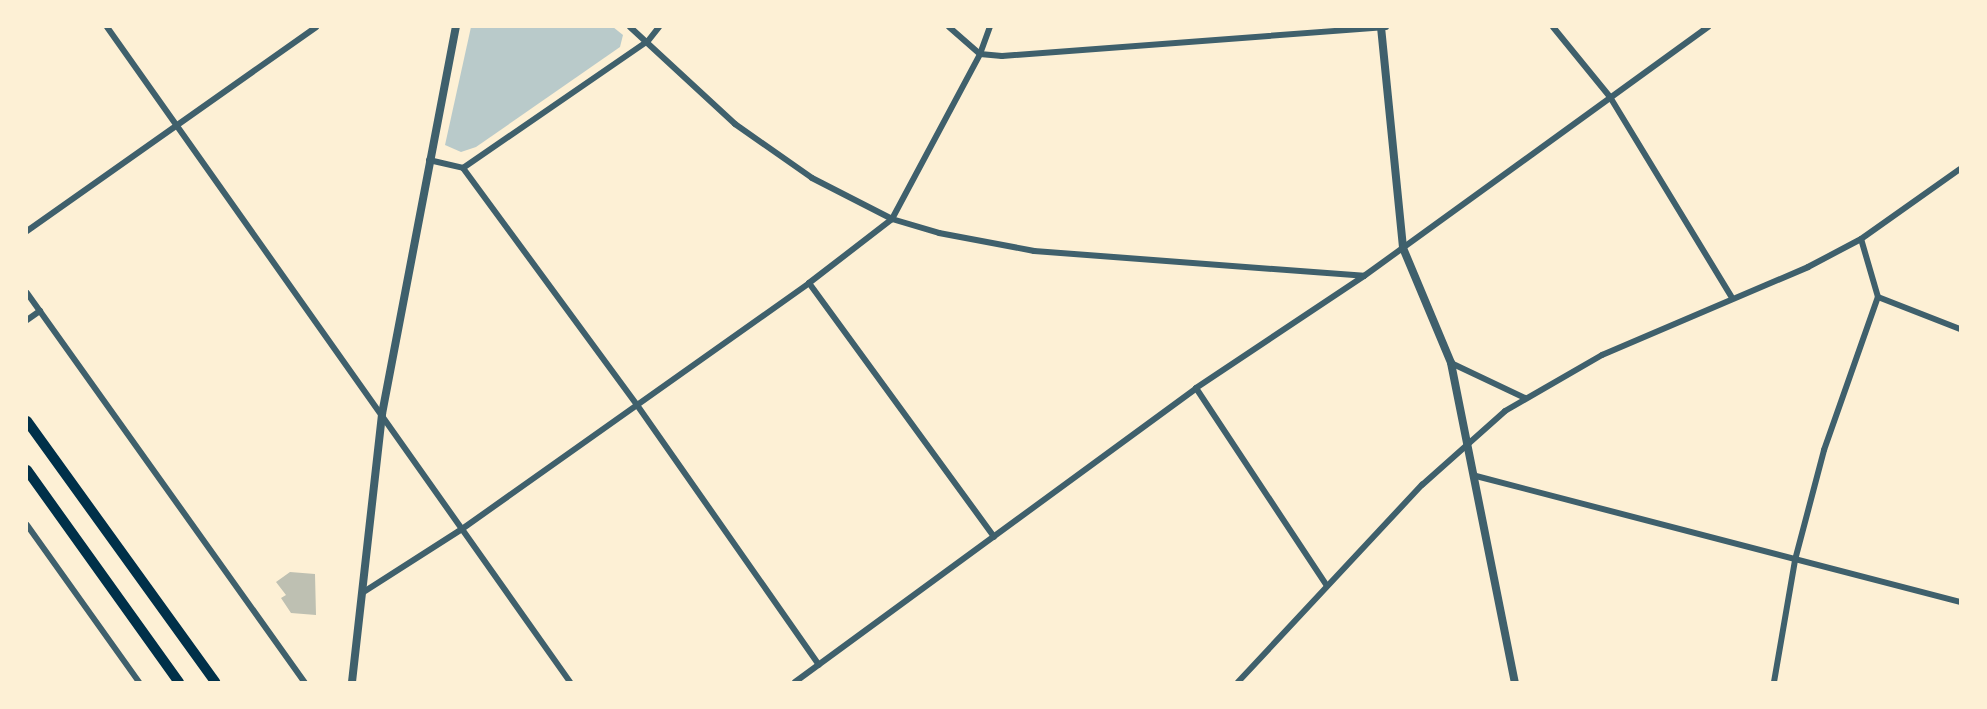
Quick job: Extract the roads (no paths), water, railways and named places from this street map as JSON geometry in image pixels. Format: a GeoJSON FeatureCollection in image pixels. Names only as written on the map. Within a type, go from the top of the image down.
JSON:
{"type":"FeatureCollection","features":[{"type":"Feature","properties":{"kind":"main road"},"geometry":{"type":"LineString","coordinates":[[27,421],[215,682]]}},
{"type":"Feature","properties":{"kind":"main road"},"geometry":{"type":"LineString","coordinates":[[27,470],[179,682]]}},
{"type":"Feature","properties":{"kind":"street"},"geometry":{"type":"LineString","coordinates":[[107,27],[570,682]]}},
{"type":"Feature","properties":{"kind":"street"},"geometry":{"type":"LineString","coordinates":[[27,231],[316,27]]}},
{"type":"Feature","properties":{"kind":"street"},"geometry":{"type":"LineString","coordinates":[[352,682],[382,414],[456,27]]}},
{"type":"Feature","properties":{"kind":"street"},"geometry":{"type":"LineString","coordinates":[[630,27],[648,40],[735,124],[812,178],[892,219],[1034,251],[1364,276]]}},
{"type":"Feature","properties":{"kind":"street"},"geometry":{"type":"LineString","coordinates":[[463,168],[648,40],[659,27]]}},
{"type":"Feature","properties":{"kind":"street"},"geometry":{"type":"LineString","coordinates":[[949,27],[980,54],[1002,56],[1386,27]]}},
{"type":"Feature","properties":{"kind":"street"},"geometry":{"type":"LineString","coordinates":[[362,593],[462,529],[809,283],[892,219],[980,54],[990,27]]}},
{"type":"Feature","properties":{"kind":"street"},"geometry":{"type":"LineString","coordinates":[[1381,27],[1404,248],[1451,363],[1476,476],[1515,682]]}},
{"type":"Feature","properties":{"kind":"street"},"geometry":{"type":"LineString","coordinates":[[1553,27],[1610,97],[1731,296]]}},
{"type":"Feature","properties":{"kind":"street"},"geometry":{"type":"LineString","coordinates":[[795,682],[1196,388],[1404,248],[1708,27]]}},
{"type":"Feature","properties":{"kind":"street"},"geometry":{"type":"LineString","coordinates":[[429,160],[463,168],[637,405],[819,665]]}},
{"type":"Feature","properties":{"kind":"street"},"geometry":{"type":"LineString","coordinates":[[1238,682],[1327,586],[1468,441],[1525,398],[1602,355],[1731,296],[1808,267],[1861,239],[1960,169]]}},
{"type":"Feature","properties":{"kind":"street"},"geometry":{"type":"LineString","coordinates":[[1774,682],[1795,560],[1824,450],[1878,297],[1861,239]]}},
{"type":"Feature","properties":{"kind":"street"},"geometry":{"type":"LineString","coordinates":[[809,283],[994,537]]}},
{"type":"Feature","properties":{"kind":"street"},"geometry":{"type":"LineString","coordinates":[[27,293],[304,682]]}},
{"type":"Feature","properties":{"kind":"street"},"geometry":{"type":"LineString","coordinates":[[1878,297],[1960,329]]}},
{"type":"Feature","properties":{"kind":"street"},"geometry":{"type":"LineString","coordinates":[[27,320],[40,311]]}},
{"type":"Feature","properties":{"kind":"street"},"geometry":{"type":"LineString","coordinates":[[1451,363],[1525,398]]}},
{"type":"Feature","properties":{"kind":"street"},"geometry":{"type":"LineString","coordinates":[[1196,388],[1327,586]]}},
{"type":"Feature","properties":{"kind":"street"},"geometry":{"type":"LineString","coordinates":[[1476,476],[1960,602]]}},
{"type":"Feature","properties":{"kind":"street"},"geometry":{"type":"LineString","coordinates":[[27,525],[139,682]]}}]}
